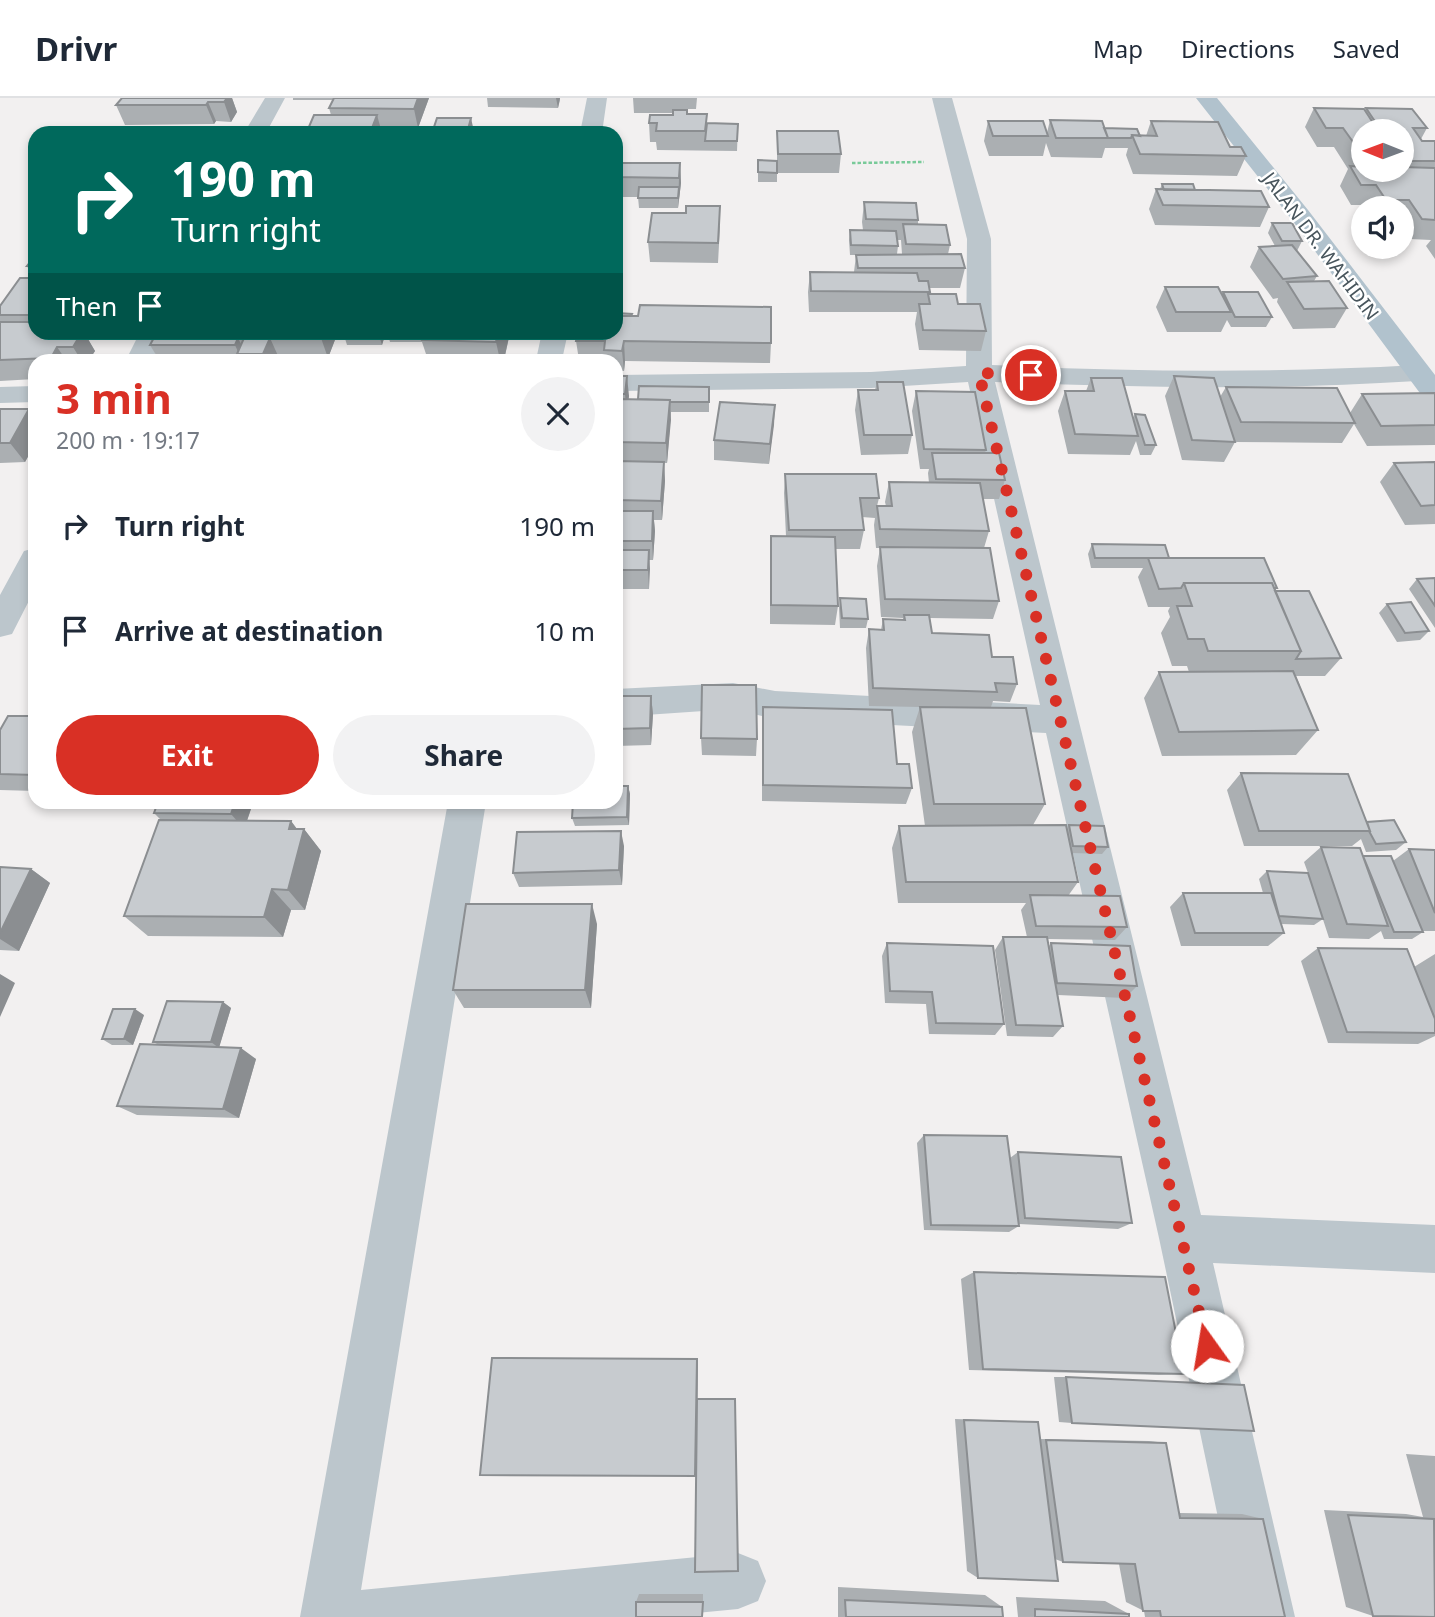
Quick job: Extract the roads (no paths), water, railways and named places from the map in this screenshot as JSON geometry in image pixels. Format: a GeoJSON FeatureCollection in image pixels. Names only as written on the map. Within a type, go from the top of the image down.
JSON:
{"type":"FeatureCollection","features":[{"type":"Feature","properties":{"kind":"main road","name":"JALAN DR. WAHIDIN"},"geometry":{"type":"LineString","coordinates":[[1206,98],[1300,215],[1429,384]]}},
{"type":"Feature","properties":{"kind":"street"},"geometry":{"type":"LineString","coordinates":[[259,126],[275,98]]}},
{"type":"Feature","properties":{"kind":"street"},"geometry":{"type":"LineString","coordinates":[[592,126],[597,98]]}},
{"type":"Feature","properties":{"kind":"street"},"geometry":{"type":"LineString","coordinates":[[942,98],[956,161],[979,239],[979,373],[1182,1238],[1267,1617]]}},
{"type":"Feature","properties":{"kind":"street"},"geometry":{"type":"LineString","coordinates":[[623,383],[871,380],[979,373],[1110,379],[1350,377],[1429,384]]}},
{"type":"Feature","properties":{"kind":"street"},"geometry":{"type":"LineString","coordinates":[[0,395],[28,394]]}},
{"type":"Feature","properties":{"kind":"street"},"geometry":{"type":"LineString","coordinates":[[0,625],[28,572]]}},
{"type":"Feature","properties":{"kind":"street"},"geometry":{"type":"LineString","coordinates":[[623,703],[733,696],[775,705],[1060,720]]}},
{"type":"Feature","properties":{"kind":"street"},"geometry":{"type":"LineString","coordinates":[[328,1617],[466,809]]}},
{"type":"Feature","properties":{"kind":"street"},"geometry":{"type":"LineString","coordinates":[[1182,1238],[1435,1249]]}},
{"type":"Feature","properties":{"kind":"street"},"geometry":{"type":"LineString","coordinates":[[363,1617],[738,1581]]}}]}
